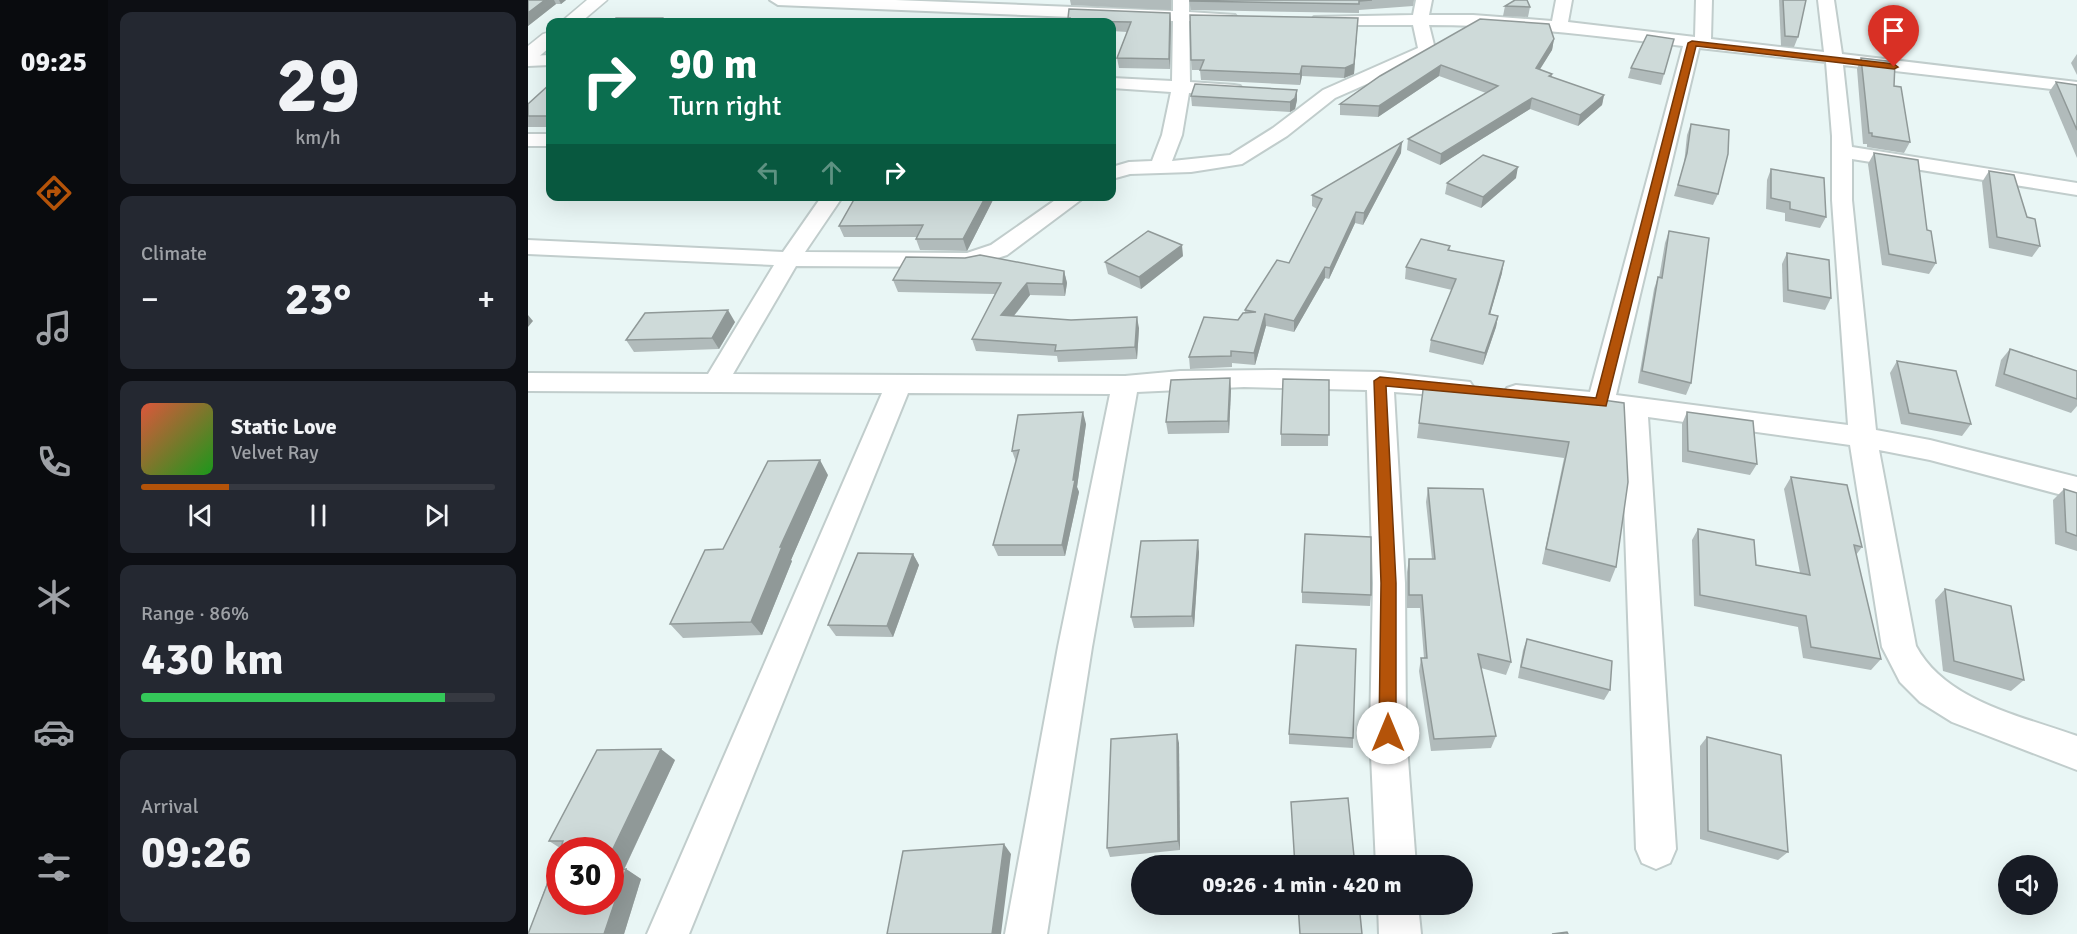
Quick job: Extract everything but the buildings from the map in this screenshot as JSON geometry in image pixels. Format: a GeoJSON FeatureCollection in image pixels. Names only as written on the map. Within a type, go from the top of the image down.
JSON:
{"type":"FeatureCollection","features":[{"type":"Feature","properties":{"kind":"main road"},"geometry":{"type":"LineString","coordinates":[[575,18],[598,0]]}},
{"type":"Feature","properties":{"kind":"main road"},"geometry":{"type":"LineString","coordinates":[[528,58],[546,42]]}},
{"type":"Feature","properties":{"kind":"street"},"geometry":{"type":"LineString","coordinates":[[778,0],[1181,9],[1250,19]]}},
{"type":"Feature","properties":{"kind":"street"},"geometry":{"type":"LineString","coordinates":[[1117,169],[1219,164],[1235,160],[1280,132],[1329,94],[1427,49],[1420,20],[1424,0]]}},
{"type":"Feature","properties":{"kind":"street"},"geometry":{"type":"LineString","coordinates":[[1559,26],[1564,0]]}},
{"type":"Feature","properties":{"kind":"street"},"geometry":{"type":"LineString","coordinates":[[1601,402],[1698,44],[1704,0]]}},
{"type":"Feature","properties":{"kind":"street"},"geometry":{"type":"LineString","coordinates":[[1826,0],[1842,151],[1842,200],[1848,287],[1863,436],[1899,647],[1907,665],[1933,692],[1977,716],[2077,753]]}},
{"type":"Feature","properties":{"kind":"street"},"geometry":{"type":"LineString","coordinates":[[1160,167],[1172,135],[1181,87],[1181,9]]}},
{"type":"Feature","properties":{"kind":"street"},"geometry":{"type":"LineString","coordinates":[[1307,20],[1483,21],[1559,26],[2077,87]]}},
{"type":"Feature","properties":{"kind":"street"},"geometry":{"type":"LineString","coordinates":[[528,58],[546,60]]}},
{"type":"Feature","properties":{"kind":"street"},"geometry":{"type":"LineString","coordinates":[[1116,83],[1249,90]]}},
{"type":"Feature","properties":{"kind":"street"},"geometry":{"type":"LineString","coordinates":[[1306,93],[1329,94]]}},
{"type":"Feature","properties":{"kind":"street"},"geometry":{"type":"LineString","coordinates":[[528,140],[546,141]]}},
{"type":"Feature","properties":{"kind":"street"},"geometry":{"type":"LineString","coordinates":[[1842,151],[2077,189]]}},
{"type":"Feature","properties":{"kind":"street"},"geometry":{"type":"LineString","coordinates":[[716,381],[789,259],[830,201]]}},
{"type":"Feature","properties":{"kind":"street"},"geometry":{"type":"LineString","coordinates":[[528,247],[789,259],[969,260],[999,250],[1069,201]]}},
{"type":"Feature","properties":{"kind":"street"},"geometry":{"type":"LineString","coordinates":[[528,382],[716,381],[898,386],[1125,385],[1143,382],[1244,378],[1380,381],[1601,402],[1863,436],[1930,450],[2077,488]]}},
{"type":"Feature","properties":{"kind":"street"},"geometry":{"type":"LineString","coordinates":[[1380,381],[1389,583],[1388,733],[1395,855]]}},
{"type":"Feature","properties":{"kind":"street"},"geometry":{"type":"LineString","coordinates":[[1026,934],[1075,647],[1125,385]]}},
{"type":"Feature","properties":{"kind":"street"},"geometry":{"type":"LineString","coordinates":[[668,934],[898,386]]}},
{"type":"Feature","properties":{"kind":"street"},"geometry":{"type":"LineString","coordinates":[[1634,406],[1656,849]]}},
{"type":"Feature","properties":{"kind":"street"},"geometry":{"type":"LineString","coordinates":[[1399,915],[1400,934]]}},
{"type":"Feature","properties":{"kind":"route"},"geometry":{"type":"LineString","coordinates":[[1388,733],[1389,583],[1380,381],[1601,402],[1692,43],[1894,67]]}}]}
